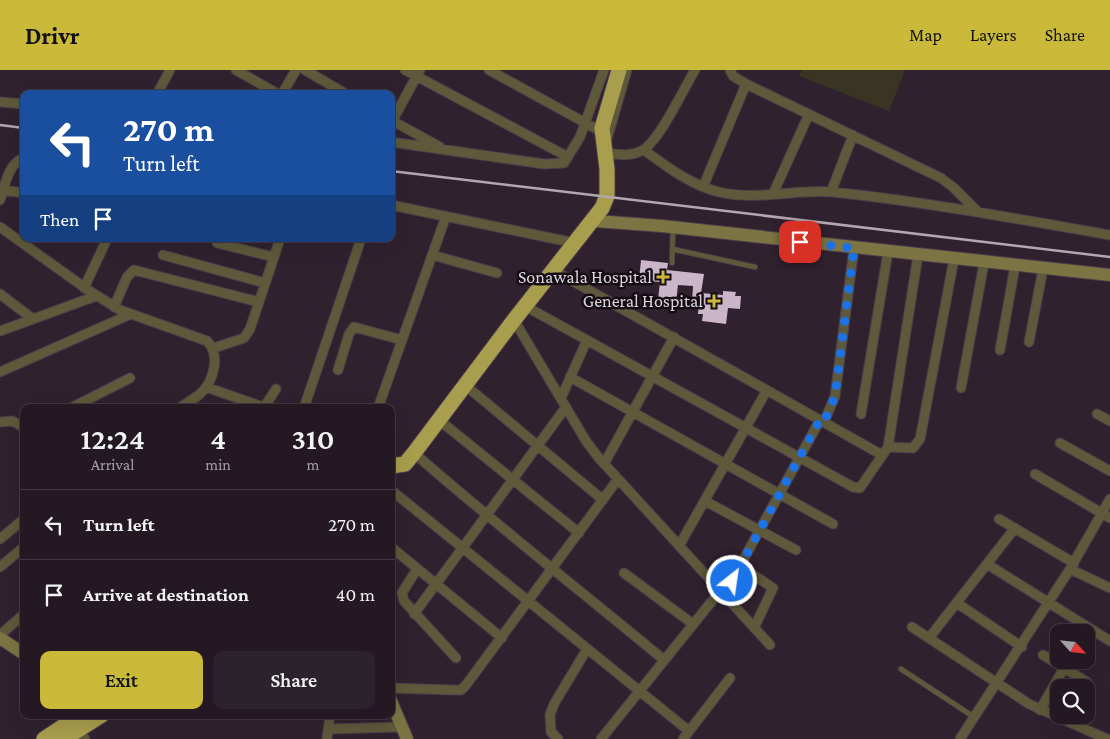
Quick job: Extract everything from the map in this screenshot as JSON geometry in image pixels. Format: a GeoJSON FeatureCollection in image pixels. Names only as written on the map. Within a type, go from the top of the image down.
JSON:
{"type":"FeatureCollection","features":[{"type":"Feature","properties":{"kind":"highway"},"geometry":{"type":"LineString","coordinates":[[395,468],[405,464],[414,453],[553,270],[595,221],[607,196],[604,143],[619,70]]}},
{"type":"Feature","properties":{"kind":"highway"},"geometry":{"type":"LineString","coordinates":[[44,739],[94,719]]}},
{"type":"Feature","properties":{"kind":"highway"},"geometry":{"type":"LineString","coordinates":[[64,739],[80,726]]}},
{"type":"Feature","properties":{"kind":"main road"},"geometry":{"type":"LineString","coordinates":[[595,221],[673,227],[984,263],[1110,275]]}},
{"type":"Feature","properties":{"kind":"main road"},"geometry":{"type":"LineString","coordinates":[[0,636],[20,649]]}},
{"type":"Feature","properties":{"kind":"main road"},"geometry":{"type":"LineString","coordinates":[[395,711],[404,733]]}},
{"type":"Feature","properties":{"kind":"street"},"geometry":{"type":"LineString","coordinates":[[159,90],[170,70]]}},
{"type":"Feature","properties":{"kind":"street"},"geometry":{"type":"LineString","coordinates":[[236,70],[271,90]]}},
{"type":"Feature","properties":{"kind":"street"},"geometry":{"type":"LineString","coordinates":[[284,90],[296,70]]}},
{"type":"Feature","properties":{"kind":"street"},"geometry":{"type":"LineString","coordinates":[[305,70],[339,90]]}},
{"type":"Feature","properties":{"kind":"street"},"geometry":{"type":"LineString","coordinates":[[405,70],[418,73],[568,157]]}},
{"type":"Feature","properties":{"kind":"street"},"geometry":{"type":"LineString","coordinates":[[489,70],[585,123],[604,143],[626,155],[644,150],[652,143],[695,70]]}},
{"type":"Feature","properties":{"kind":"street"},"geometry":{"type":"LineString","coordinates":[[395,143],[544,164],[564,163],[585,123],[604,70]]}},
{"type":"Feature","properties":{"kind":"street"},"geometry":{"type":"LineString","coordinates":[[604,143],[628,70]]}},
{"type":"Feature","properties":{"kind":"street"},"geometry":{"type":"LineString","coordinates":[[730,70],[733,76],[746,84],[941,178],[979,213]]}},
{"type":"Feature","properties":{"kind":"street"},"geometry":{"type":"LineString","coordinates":[[395,115],[418,73]]}},
{"type":"Feature","properties":{"kind":"street"},"geometry":{"type":"LineString","coordinates":[[702,187],[746,84]]}},
{"type":"Feature","properties":{"kind":"street"},"geometry":{"type":"LineString","coordinates":[[0,102],[20,104]]}},
{"type":"Feature","properties":{"kind":"street"},"geometry":{"type":"LineString","coordinates":[[773,194],[809,114]]}},
{"type":"Feature","properties":{"kind":"street"},"geometry":{"type":"LineString","coordinates":[[395,123],[444,150]]}},
{"type":"Feature","properties":{"kind":"street"},"geometry":{"type":"LineString","coordinates":[[830,192],[853,135]]}},
{"type":"Feature","properties":{"kind":"street"},"geometry":{"type":"LineString","coordinates":[[644,150],[702,187],[720,193],[740,195],[830,192],[979,213],[1110,235]]}},
{"type":"Feature","properties":{"kind":"street"},"geometry":{"type":"LineString","coordinates":[[0,200],[11,169],[17,160],[20,159]]}},
{"type":"Feature","properties":{"kind":"street"},"geometry":{"type":"LineString","coordinates":[[3,190],[20,192]]}},
{"type":"Feature","properties":{"kind":"street"},"geometry":{"type":"LineString","coordinates":[[395,206],[575,243]]}},
{"type":"Feature","properties":{"kind":"street"},"geometry":{"type":"LineString","coordinates":[[379,404],[446,216]]}},
{"type":"Feature","properties":{"kind":"street"},"geometry":{"type":"LineString","coordinates":[[0,227],[20,242]]}},
{"type":"Feature","properties":{"kind":"street"},"geometry":{"type":"LineString","coordinates":[[21,242],[84,288],[114,307],[207,340],[214,348],[214,365],[206,387],[185,404]]}},
{"type":"Feature","properties":{"kind":"street"},"geometry":{"type":"LineString","coordinates":[[84,288],[107,242]]}},
{"type":"Feature","properties":{"kind":"street"},"geometry":{"type":"LineString","coordinates":[[214,348],[244,338],[259,302],[279,242]]}},
{"type":"Feature","properties":{"kind":"street"},"geometry":{"type":"LineString","coordinates":[[305,404],[360,242]]}},
{"type":"Feature","properties":{"kind":"street"},"geometry":{"type":"LineString","coordinates":[[217,243],[274,257]]}},
{"type":"Feature","properties":{"kind":"street"},"geometry":{"type":"LineString","coordinates":[[601,739],[693,624],[722,593],[740,566],[799,457],[822,421],[835,396],[854,248]]}},
{"type":"Feature","properties":{"kind":"street"},"geometry":{"type":"LineString","coordinates":[[861,414],[888,252]]}},
{"type":"Feature","properties":{"kind":"street"},"geometry":{"type":"LineString","coordinates":[[163,254],[265,284]]}},
{"type":"Feature","properties":{"kind":"street"},"geometry":{"type":"LineString","coordinates":[[432,255],[497,273]]}},
{"type":"Feature","properties":{"kind":"street"},"geometry":{"type":"LineString","coordinates":[[525,306],[853,487],[860,488],[885,451],[918,255]]}},
{"type":"Feature","properties":{"kind":"street"},"geometry":{"type":"LineString","coordinates":[[553,270],[822,421],[885,451],[913,448],[920,439],[954,259]]}},
{"type":"Feature","properties":{"kind":"street"},"geometry":{"type":"LineString","coordinates":[[961,388],[984,263]]}},
{"type":"Feature","properties":{"kind":"street"},"geometry":{"type":"LineString","coordinates":[[1000,350],[1016,266]]}},
{"type":"Feature","properties":{"kind":"street"},"geometry":{"type":"LineString","coordinates":[[1029,342],[1043,269]]}},
{"type":"Feature","properties":{"kind":"street"},"geometry":{"type":"LineString","coordinates":[[114,307],[126,277],[134,270],[259,302]]}},
{"type":"Feature","properties":{"kind":"street"},"geometry":{"type":"LineString","coordinates":[[0,294],[33,319]]}},
{"type":"Feature","properties":{"kind":"street"},"geometry":{"type":"LineString","coordinates":[[0,331],[96,296]]}},
{"type":"Feature","properties":{"kind":"street"},"geometry":{"type":"LineString","coordinates":[[0,372],[131,314]]}},
{"type":"Feature","properties":{"kind":"street"},"geometry":{"type":"LineString","coordinates":[[514,320],[586,441],[604,464],[770,645]]}},
{"type":"Feature","properties":{"kind":"street"},"geometry":{"type":"LineString","coordinates":[[338,370],[349,334],[354,327],[402,340]]}},
{"type":"Feature","properties":{"kind":"street"},"geometry":{"type":"LineString","coordinates":[[604,464],[674,337]]}},
{"type":"Feature","properties":{"kind":"street"},"geometry":{"type":"LineString","coordinates":[[560,398],[588,340]]}},
{"type":"Feature","properties":{"kind":"street"},"geometry":{"type":"LineString","coordinates":[[79,404],[130,378]]}},
{"type":"Feature","properties":{"kind":"street"},"geometry":{"type":"LineString","coordinates":[[570,378],[833,524]]}},
{"type":"Feature","properties":{"kind":"street"},"geometry":{"type":"LineString","coordinates":[[465,385],[539,444],[603,500]]}},
{"type":"Feature","properties":{"kind":"street"},"geometry":{"type":"LineString","coordinates":[[206,387],[254,404]]}},
{"type":"Feature","properties":{"kind":"street"},"geometry":{"type":"LineString","coordinates":[[268,404],[276,389]]}},
{"type":"Feature","properties":{"kind":"street"},"geometry":{"type":"LineString","coordinates":[[679,546],[767,390]]}},
{"type":"Feature","properties":{"kind":"street"},"geometry":{"type":"LineString","coordinates":[[414,614],[566,407]]}},
{"type":"Feature","properties":{"kind":"street"},"geometry":{"type":"LineString","coordinates":[[1097,414],[1110,421]]}},
{"type":"Feature","properties":{"kind":"street"},"geometry":{"type":"LineString","coordinates":[[439,420],[579,533]]}},
{"type":"Feature","properties":{"kind":"street"},"geometry":{"type":"LineString","coordinates":[[0,422],[12,421],[20,425]]}},
{"type":"Feature","properties":{"kind":"street"},"geometry":{"type":"LineString","coordinates":[[1060,443],[1110,471]]}},
{"type":"Feature","properties":{"kind":"street"},"geometry":{"type":"LineString","coordinates":[[414,453],[486,516],[554,568],[664,660]]}},
{"type":"Feature","properties":{"kind":"street"},"geometry":{"type":"LineString","coordinates":[[1035,474],[1106,516]]}},
{"type":"Feature","properties":{"kind":"street"},"geometry":{"type":"LineString","coordinates":[[395,688],[461,690],[529,602],[618,479]]}},
{"type":"Feature","properties":{"kind":"street"},"geometry":{"type":"LineString","coordinates":[[395,493],[689,731]]}},
{"type":"Feature","properties":{"kind":"street"},"geometry":{"type":"LineString","coordinates":[[960,739],[1106,516],[1110,499]]}},
{"type":"Feature","properties":{"kind":"street"},"geometry":{"type":"LineString","coordinates":[[705,501],[796,550]]}},
{"type":"Feature","properties":{"kind":"street"},"geometry":{"type":"LineString","coordinates":[[999,519],[1110,588]]}},
{"type":"Feature","properties":{"kind":"street"},"geometry":{"type":"LineString","coordinates":[[0,539],[20,522]]}},
{"type":"Feature","properties":{"kind":"street"},"geometry":{"type":"LineString","coordinates":[[929,638],[1015,528]]}},
{"type":"Feature","properties":{"kind":"street"},"geometry":{"type":"LineString","coordinates":[[0,567],[20,550]]}},
{"type":"Feature","properties":{"kind":"street"},"geometry":{"type":"LineString","coordinates":[[395,550],[502,638]]}},
{"type":"Feature","properties":{"kind":"street"},"geometry":{"type":"LineString","coordinates":[[987,564],[1048,604],[1110,641]]}},
{"type":"Feature","properties":{"kind":"street"},"geometry":{"type":"LineString","coordinates":[[740,566],[773,588],[754,628]]}},
{"type":"Feature","properties":{"kind":"street"},"geometry":{"type":"LineString","coordinates":[[418,568],[402,597],[414,614],[456,658]]}},
{"type":"Feature","properties":{"kind":"street"},"geometry":{"type":"LineString","coordinates":[[624,573],[693,624]]}},
{"type":"Feature","properties":{"kind":"street"},"geometry":{"type":"LineString","coordinates":[[957,603],[1022,647]]}},
{"type":"Feature","properties":{"kind":"street"},"geometry":{"type":"LineString","coordinates":[[0,636],[20,618]]}},
{"type":"Feature","properties":{"kind":"street"},"geometry":{"type":"LineString","coordinates":[[912,627],[997,684],[1040,710],[1107,739]]}},
{"type":"Feature","properties":{"kind":"street"},"geometry":{"type":"LineString","coordinates":[[558,739],[551,732],[550,715],[587,649]]}},
{"type":"Feature","properties":{"kind":"street"},"geometry":{"type":"LineString","coordinates":[[1043,655],[1050,659]]}},
{"type":"Feature","properties":{"kind":"street"},"geometry":{"type":"LineString","coordinates":[[1040,710],[1063,669]]}},
{"type":"Feature","properties":{"kind":"street"},"geometry":{"type":"LineString","coordinates":[[1066,669],[1082,679]]}},
{"type":"Feature","properties":{"kind":"street"},"geometry":{"type":"LineString","coordinates":[[683,739],[730,678]]}},
{"type":"Feature","properties":{"kind":"street"},"geometry":{"type":"LineString","coordinates":[[326,739],[329,719]]}},
{"type":"Feature","properties":{"kind":"street"},"geometry":{"type":"LineString","coordinates":[[328,729],[404,733]]}},
{"type":"Feature","properties":{"kind":"lane"},"geometry":{"type":"LineString","coordinates":[[672,263],[673,227]]}},
{"type":"Feature","properties":{"kind":"lane"},"geometry":{"type":"LineString","coordinates":[[672,249],[755,268]]}},
{"type":"Feature","properties":{"kind":"lane"},"geometry":{"type":"LineString","coordinates":[[901,669],[974,717]]}},
{"type":"Feature","properties":{"kind":"shaded area"},"geometry":{"type":"Polygon","coordinates":[[[802,70],[905,70],[889,111],[799,76],[802,70]]]}},
{"type":"Feature","properties":{"kind":"building"},"geometry":{"type":"Polygon","coordinates":[[[641,260],[668,263],[667,270],[704,274],[701,293],[723,295],[723,291],[736,292],[735,296],[741,296],[740,309],[728,308],[726,324],[702,321],[703,314],[698,314],[699,302],[692,302],[693,286],[678,285],[676,302],[658,300],[660,282],[639,280],[641,260]]]}},
{"type":"Feature","properties":{"kind":"railway"},"geometry":{"type":"LineString","coordinates":[[0,125],[20,128]]}},
{"type":"Feature","properties":{"kind":"railway"},"geometry":{"type":"LineString","coordinates":[[395,171],[1110,257]]}},
{"type":"Feature","properties":{"kind":"place","name":"Sonawala Hospital"},"geometry":{"type":"Point","coordinates":[663,277]}},
{"type":"Feature","properties":{"kind":"place","name":"General Hospital"},"geometry":{"type":"Point","coordinates":[714,301]}},
{"type":"Feature","properties":{"kind":"route"},"geometry":{"type":"LineString","coordinates":[[732,581],[820,420],[824,422],[834,401],[854,248],[800,242]]}}]}
